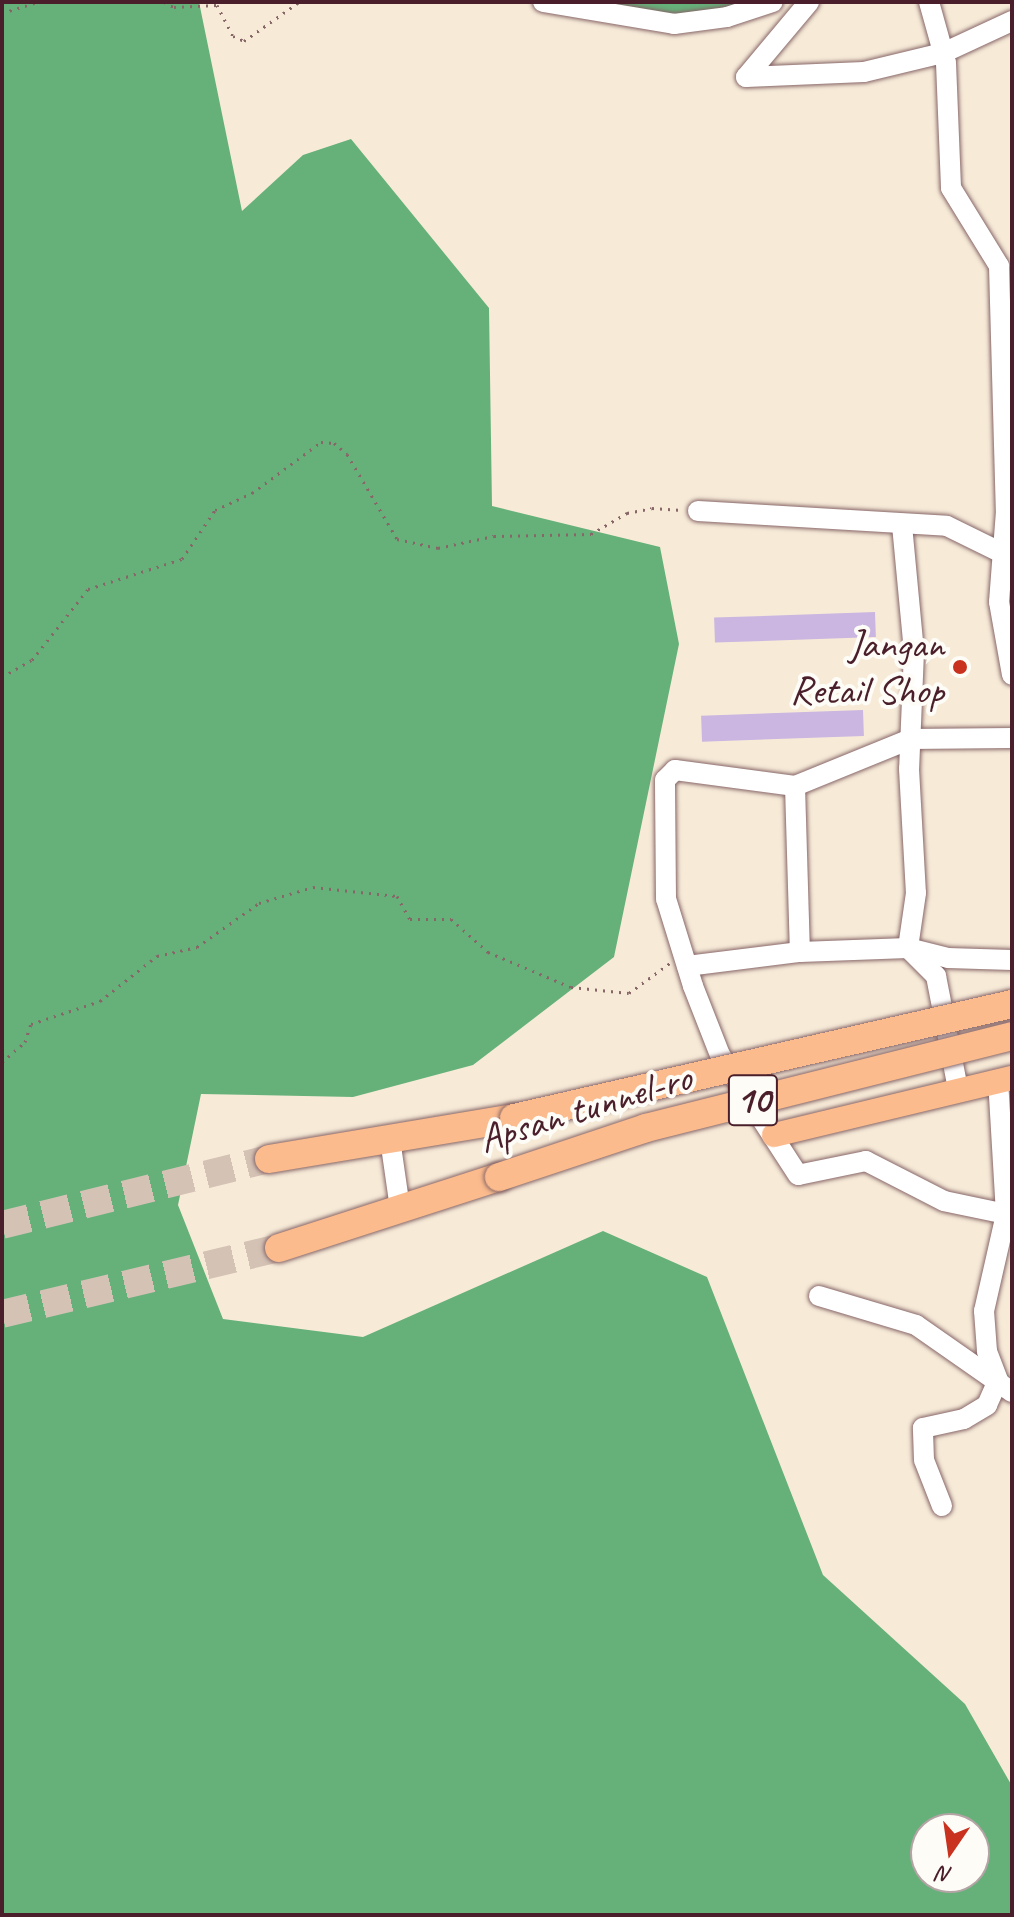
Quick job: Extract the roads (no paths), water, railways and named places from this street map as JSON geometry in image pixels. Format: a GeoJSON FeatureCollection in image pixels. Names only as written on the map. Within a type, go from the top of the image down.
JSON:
{"type":"FeatureCollection","features":[{"type":"Feature","properties":{"kind":"highway","name":"Apsan tunnel-ro"},"geometry":{"type":"LineString","coordinates":[[269,1159],[514,1118],[1012,1004]]}},
{"type":"Feature","properties":{"kind":"highway","name":"Apsan tunnel-ro"},"geometry":{"type":"LineString","coordinates":[[279,1248],[646,1128],[1012,1036]]}},
{"type":"Feature","properties":{"kind":"main road"},"geometry":{"type":"LineString","coordinates":[[774,1135],[1005,1080]]}},
{"type":"Feature","properties":{"kind":"street"},"geometry":{"type":"LineString","coordinates":[[543,2],[674,24],[727,17],[773,2]]}},
{"type":"Feature","properties":{"kind":"street"},"geometry":{"type":"LineString","coordinates":[[809,2],[746,77],[864,72],[943,53],[1012,21]]}},
{"type":"Feature","properties":{"kind":"street"},"geometry":{"type":"LineString","coordinates":[[929,2],[943,53],[951,188],[1004,256],[1012,277]]}},
{"type":"Feature","properties":{"kind":"street"},"geometry":{"type":"LineString","coordinates":[[1004,256],[1008,455],[1006,555],[999,602],[1012,675]]}},
{"type":"Feature","properties":{"kind":"street"},"geometry":{"type":"LineString","coordinates":[[698,511],[947,526],[1006,555]]}},
{"type":"Feature","properties":{"kind":"street"},"geometry":{"type":"LineString","coordinates":[[902,525],[914,652],[910,739],[916,893],[908,948]]}},
{"type":"Feature","properties":{"kind":"street"},"geometry":{"type":"LineString","coordinates":[[1006,1214],[944,1201],[866,1161],[798,1175],[720,1055],[685,962],[666,899],[665,780],[675,770],[795,786],[910,739],[1012,738]]}},
{"type":"Feature","properties":{"kind":"street"},"geometry":{"type":"LineString","coordinates":[[795,786],[800,952]]}},
{"type":"Feature","properties":{"kind":"street"},"geometry":{"type":"LineString","coordinates":[[908,948],[936,976],[958,1089],[1005,1080],[1006,1214],[984,1311],[987,1351],[1005,1386]]}},
{"type":"Feature","properties":{"kind":"street"},"geometry":{"type":"LineString","coordinates":[[685,962],[800,952],[908,948],[948,958],[1012,960]]}},
{"type":"Feature","properties":{"kind":"street"},"geometry":{"type":"LineString","coordinates":[[390,1139],[400,1208]]}},
{"type":"Feature","properties":{"kind":"street"},"geometry":{"type":"LineString","coordinates":[[819,1296],[916,1325],[1005,1386]]}},
{"type":"Feature","properties":{"kind":"street"},"geometry":{"type":"LineString","coordinates":[[942,1506],[924,1460],[923,1428],[964,1419],[987,1405],[1005,1386]]}},
{"type":"Feature","properties":{"kind":"tunnel"},"geometry":{"type":"LineString","coordinates":[[2,1225],[269,1159]]}},
{"type":"Feature","properties":{"kind":"tunnel"},"geometry":{"type":"LineString","coordinates":[[2,1314],[279,1248]]}},
{"type":"Feature","properties":{"kind":"place","name":"Jangan Retail Shop"},"geometry":{"type":"Point","coordinates":[960,667]}}]}
